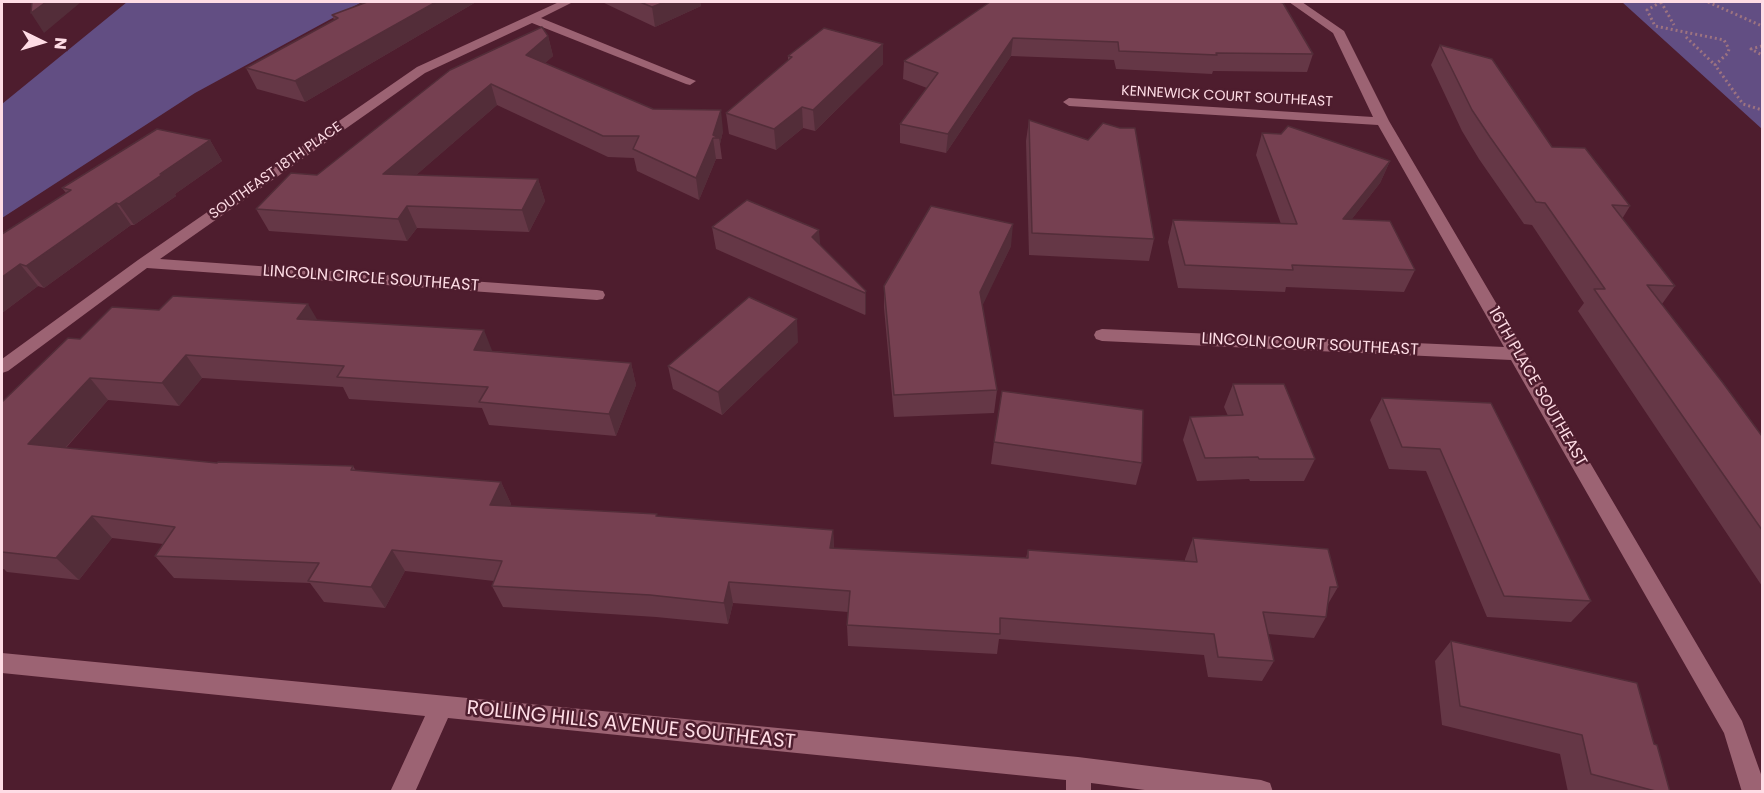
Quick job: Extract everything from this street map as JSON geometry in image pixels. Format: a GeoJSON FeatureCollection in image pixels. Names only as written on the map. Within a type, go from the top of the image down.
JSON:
{"type":"FeatureCollection","features":[{"type":"Feature","properties":{"kind":"street","name":"SOUTHEAST 18TH PLACE"},"geometry":{"type":"LineString","coordinates":[[2,367],[144,263],[421,70],[567,2]]}},
{"type":"Feature","properties":{"kind":"street","name":"16TH PLACE SOUTHEAST"},"geometry":{"type":"LineString","coordinates":[[1295,2],[1338,31],[1382,121],[1734,729],[1755,792]]}},
{"type":"Feature","properties":{"kind":"street"},"geometry":{"type":"LineString","coordinates":[[530,18],[690,81]]}},
{"type":"Feature","properties":{"kind":"street","name":"KENNEWICK COURT SOUTHEAST"},"geometry":{"type":"LineString","coordinates":[[1069,102],[1382,121]]}},
{"type":"Feature","properties":{"kind":"street","name":"LINCOLN CIRCLE SOUTHEAST"},"geometry":{"type":"LineString","coordinates":[[144,263],[597,295]]}},
{"type":"Feature","properties":{"kind":"street","name":"LINCOLN COURT SOUTHEAST"},"geometry":{"type":"LineString","coordinates":[[1102,335],[1517,354]]}},
{"type":"Feature","properties":{"kind":"street","name":"ROLLING HILLS AVENUE SOUTHEAST"},"geometry":{"type":"LineString","coordinates":[[2,663],[441,707],[1079,780],[1261,792]]}},
{"type":"Feature","properties":{"kind":"street"},"geometry":{"type":"LineString","coordinates":[[402,792],[441,707]]}},
{"type":"Feature","properties":{"kind":"path"},"geometry":{"type":"LineString","coordinates":[[1674,25],[1661,2],[1647,10],[1654,26],[1724,40],[1729,49],[1728,53],[1715,65]]}},
{"type":"Feature","properties":{"kind":"path"},"geometry":{"type":"LineString","coordinates":[[1708,2],[1762,26]]}},
{"type":"Feature","properties":{"kind":"path"},"geometry":{"type":"LineString","coordinates":[[1686,38],[1715,65],[1743,104],[1762,110]]}},
{"type":"Feature","properties":{"kind":"path"},"geometry":{"type":"LineString","coordinates":[[1762,46],[1751,49],[1762,56]]}},
{"type":"Feature","properties":{"kind":"shaded area"},"geometry":{"type":"Polygon","coordinates":[[[127,2],[362,2],[195,93],[2,218],[2,104],[127,2]]]}},
{"type":"Feature","properties":{"kind":"shaded area"},"geometry":{"type":"Polygon","coordinates":[[[1622,2],[1762,2],[1762,129],[1622,2]]]}},
{"type":"Feature","properties":{"kind":"building"},"geometry":{"type":"Polygon","coordinates":[[[32,2],[46,2],[31,13],[32,2]]]}},
{"type":"Feature","properties":{"kind":"building"},"geometry":{"type":"Polygon","coordinates":[[[367,2],[436,2],[295,81],[246,68],[338,18],[332,15],[367,2]]]}},
{"type":"Feature","properties":{"kind":"building"},"geometry":{"type":"Polygon","coordinates":[[[640,2],[665,2],[652,7],[640,2]]]}},
{"type":"Feature","properties":{"kind":"building"},"geometry":{"type":"Polygon","coordinates":[[[990,2],[1279,2],[1283,3],[1313,54],[1216,53],[1217,55],[1119,51],[1118,42],[1013,38],[948,134],[900,124],[938,73],[904,61],[990,2]]]}},
{"type":"Feature","properties":{"kind":"building"},"geometry":{"type":"Polygon","coordinates":[[[542,27],[548,36],[526,55],[653,109],[721,110],[713,135],[719,138],[713,138],[696,178],[633,149],[639,136],[603,136],[491,84],[383,174],[538,179],[522,210],[407,206],[398,219],[256,209],[291,173],[317,175],[450,70],[542,27]]]}},
{"type":"Feature","properties":{"kind":"building"},"geometry":{"type":"Polygon","coordinates":[[[824,28],[883,44],[813,110],[802,107],[774,129],[726,113],[792,57],[788,56],[824,28]]]}},
{"type":"Feature","properties":{"kind":"building"},"geometry":{"type":"Polygon","coordinates":[[[1440,45],[1492,59],[1552,147],[1585,148],[1630,206],[1612,205],[1675,286],[1647,285],[1762,436],[1762,530],[1594,289],[1605,289],[1545,203],[1536,202],[1472,110],[1440,45]]]}},
{"type":"Feature","properties":{"kind":"building"},"geometry":{"type":"Polygon","coordinates":[[[1029,120],[1088,140],[1103,123],[1120,128],[1135,128],[1154,239],[1032,233],[1029,120]]]}},
{"type":"Feature","properties":{"kind":"building"},"geometry":{"type":"Polygon","coordinates":[[[1288,126],[1390,161],[1343,219],[1390,221],[1415,270],[1292,265],[1293,270],[1185,265],[1173,220],[1297,224],[1262,133],[1281,134],[1288,126]]]}},
{"type":"Feature","properties":{"kind":"building"},"geometry":{"type":"Polygon","coordinates":[[[157,129],[210,140],[26,266],[20,264],[2,277],[2,234],[71,190],[62,188],[157,129]]]}},
{"type":"Feature","properties":{"kind":"building"},"geometry":{"type":"Polygon","coordinates":[[[747,200],[819,230],[812,237],[866,291],[865,293],[712,227],[747,200]]]}},
{"type":"Feature","properties":{"kind":"building"},"geometry":{"type":"Polygon","coordinates":[[[931,206],[1013,224],[980,292],[997,390],[894,395],[884,286],[931,206]]]}},
{"type":"Feature","properties":{"kind":"building"},"geometry":{"type":"Polygon","coordinates":[[[173,296],[308,304],[297,319],[484,330],[474,350],[631,363],[609,414],[479,402],[488,387],[337,377],[344,366],[186,355],[162,383],[90,378],[28,444],[217,463],[353,466],[351,470],[501,482],[490,505],[657,514],[656,516],[833,530],[830,548],[1028,558],[1028,550],[1197,562],[1193,538],[1328,549],[1338,587],[1330,587],[1326,617],[1263,612],[1274,661],[1218,657],[1214,634],[1000,618],[1000,634],[847,625],[850,591],[729,582],[724,603],[650,595],[492,586],[502,561],[392,550],[371,587],[308,581],[319,563],[155,556],[175,527],[92,516],[56,558],[2,552],[2,402],[68,338],[80,339],[112,307],[159,310],[173,296]]]}},
{"type":"Feature","properties":{"kind":"building"},"geometry":{"type":"Polygon","coordinates":[[[749,297],[797,319],[718,392],[668,366],[749,297]]]}},
{"type":"Feature","properties":{"kind":"building"},"geometry":{"type":"Polygon","coordinates":[[[1233,384],[1284,384],[1315,459],[1205,458],[1190,417],[1243,415],[1233,384]]]}},
{"type":"Feature","properties":{"kind":"building"},"geometry":{"type":"Polygon","coordinates":[[[1002,391],[1143,410],[1142,463],[994,442],[1002,391]]]}},
{"type":"Feature","properties":{"kind":"building"},"geometry":{"type":"Polygon","coordinates":[[[1382,398],[1491,403],[1591,601],[1504,596],[1440,449],[1402,447],[1382,398]]]}},
{"type":"Feature","properties":{"kind":"building"},"geometry":{"type":"Polygon","coordinates":[[[1451,641],[1637,683],[1670,792],[1659,792],[1591,774],[1582,735],[1460,706],[1451,641]]]}}]}
